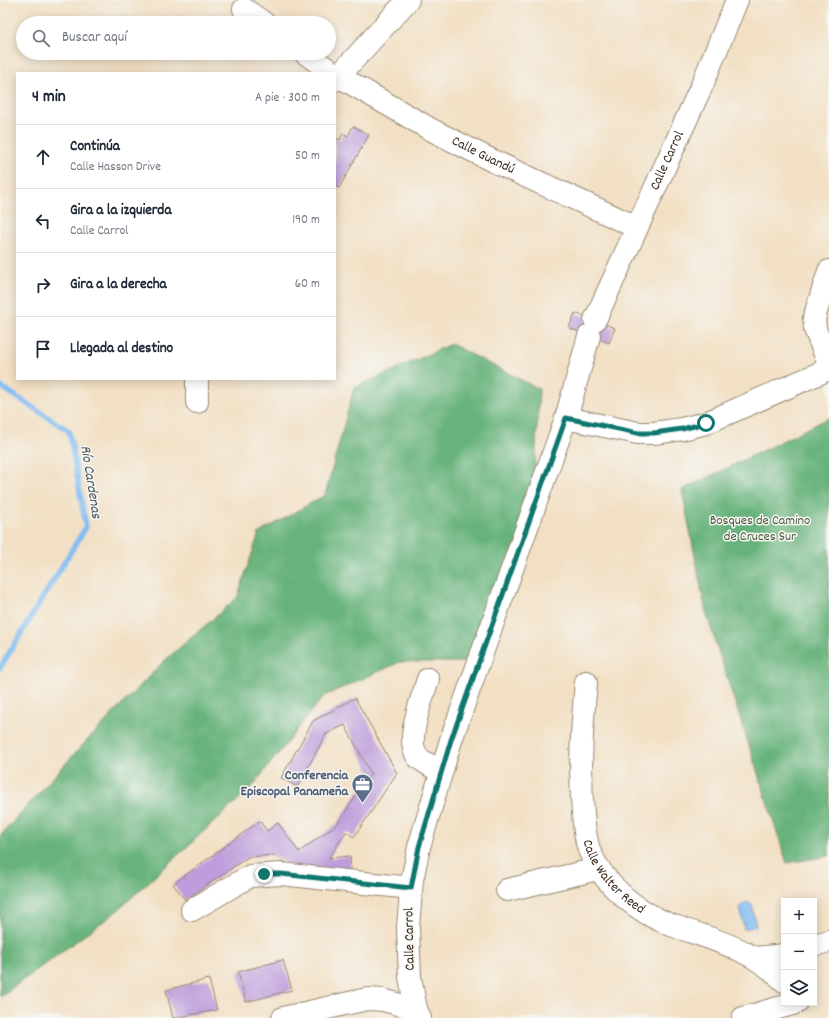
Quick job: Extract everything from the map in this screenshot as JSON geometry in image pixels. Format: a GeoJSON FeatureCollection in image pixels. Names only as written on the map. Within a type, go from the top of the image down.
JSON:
{"type":"FeatureCollection","features":[{"type":"Feature","properties":{"kind":"street"},"geometry":{"type":"LineString","coordinates":[[336,75],[408,0]]}},
{"type":"Feature","properties":{"kind":"street","name":"Calle Carrol"},"geometry":{"type":"LineString","coordinates":[[418,1013],[408,951],[411,888],[419,847],[441,772],[566,418],[592,328],[636,227],[702,85],[736,0]]}},
{"type":"Feature","properties":{"kind":"street"},"geometry":{"type":"LineString","coordinates":[[244,10],[253,16]]}},
{"type":"Feature","properties":{"kind":"street","name":"Calle Guandú"},"geometry":{"type":"LineString","coordinates":[[314,60],[330,72]]}},
{"type":"Feature","properties":{"kind":"street","name":"Calle Guandú"},"geometry":{"type":"LineString","coordinates":[[336,77],[430,129],[491,160],[636,227]]}},
{"type":"Feature","properties":{"kind":"street"},"geometry":{"type":"LineString","coordinates":[[829,271],[814,318],[815,329],[829,364]]}},
{"type":"Feature","properties":{"kind":"street"},"geometry":{"type":"LineString","coordinates":[[566,418],[638,433],[654,433],[682,429],[706,423],[829,369]]}},
{"type":"Feature","properties":{"kind":"street"},"geometry":{"type":"LineString","coordinates":[[197,402],[198,380]]}},
{"type":"Feature","properties":{"kind":"street"},"geometry":{"type":"LineString","coordinates":[[428,679],[412,736],[414,749],[418,756],[441,772]]}},
{"type":"Feature","properties":{"kind":"street","name":"Calle Walter Reed"},"geometry":{"type":"LineString","coordinates":[[586,682],[581,738],[582,796],[584,824],[589,850],[598,869],[616,889],[639,909],[671,924],[709,936],[740,949],[770,967],[781,978]]}},
{"type":"Feature","properties":{"kind":"street"},"geometry":{"type":"LineString","coordinates":[[506,890],[598,869]]}},
{"type":"Feature","properties":{"kind":"street"},"geometry":{"type":"LineString","coordinates":[[192,910],[250,876],[264,874],[281,874],[411,888]]}},
{"type":"Feature","properties":{"kind":"street"},"geometry":{"type":"LineString","coordinates":[[817,944],[829,941]]}},
{"type":"Feature","properties":{"kind":"street"},"geometry":{"type":"LineString","coordinates":[[756,958],[781,955]]}},
{"type":"Feature","properties":{"kind":"street"},"geometry":{"type":"LineString","coordinates":[[284,1018],[368,999],[383,1000],[418,1013]]}},
{"type":"Feature","properties":{"kind":"street"},"geometry":{"type":"LineString","coordinates":[[743,1018],[785,1006]]}},
{"type":"Feature","properties":{"kind":"street"},"geometry":{"type":"LineString","coordinates":[[802,1006],[808,1018]]}},
{"type":"Feature","properties":{"kind":"green space"},"geometry":{"type":"Polygon","coordinates":[[[451,344],[539,389],[532,530],[469,662],[400,662],[324,696],[251,788],[116,912],[0,997],[0,836],[76,752],[164,661],[237,598],[259,533],[325,495],[354,388],[451,344]]]}},
{"type":"Feature","properties":{"kind":"green space","name":"Bosques de Camino de Cruces Sur"},"geometry":{"type":"Polygon","coordinates":[[[829,418],[829,856],[787,863],[706,613],[682,490],[829,418]]]}},
{"type":"Feature","properties":{"kind":"water"},"geometry":{"type":"Polygon","coordinates":[[[747,902],[752,905],[756,927],[744,929],[740,907],[747,902]]]}},
{"type":"Feature","properties":{"kind":"building"},"geometry":{"type":"Polygon","coordinates":[[[353,126],[369,135],[339,188],[336,186],[336,138],[340,140],[343,133],[348,136],[353,126]]]}},
{"type":"Feature","properties":{"kind":"building"},"geometry":{"type":"Polygon","coordinates":[[[575,313],[615,328],[609,343],[569,328],[575,313]]]}},
{"type":"Feature","properties":{"kind":"building","name":"Conferencia Episcopal Panameña"},"geometry":{"type":"Polygon","coordinates":[[[355,698],[397,773],[354,837],[346,832],[329,858],[350,856],[351,873],[298,870],[273,855],[248,857],[185,900],[173,884],[260,821],[267,831],[278,823],[299,852],[337,824],[371,774],[345,725],[326,734],[297,787],[281,778],[313,721],[355,698]]]}},
{"type":"Feature","properties":{"kind":"building"},"geometry":{"type":"Polygon","coordinates":[[[283,960],[292,990],[246,1002],[238,972],[283,960]]]}},
{"type":"Feature","properties":{"kind":"building"},"geometry":{"type":"Polygon","coordinates":[[[209,979],[217,1010],[173,1018],[166,990],[209,979]]]}},
{"type":"Feature","properties":{"kind":"waterway","name":"Río Cardenas"},"geometry":{"type":"LineString","coordinates":[[0,386],[69,431],[86,527],[0,668]]}},
{"type":"Feature","properties":{"kind":"place","name":"Conferencia Episcopal Panameña"},"geometry":{"type":"Point","coordinates":[363,804]}},
{"type":"Feature","properties":{"kind":"route"},"geometry":{"type":"LineString","coordinates":[[264,874],[281,874],[411,888],[419,847],[451,740],[566,418],[638,433],[654,433],[682,429],[706,423]]}}]}
